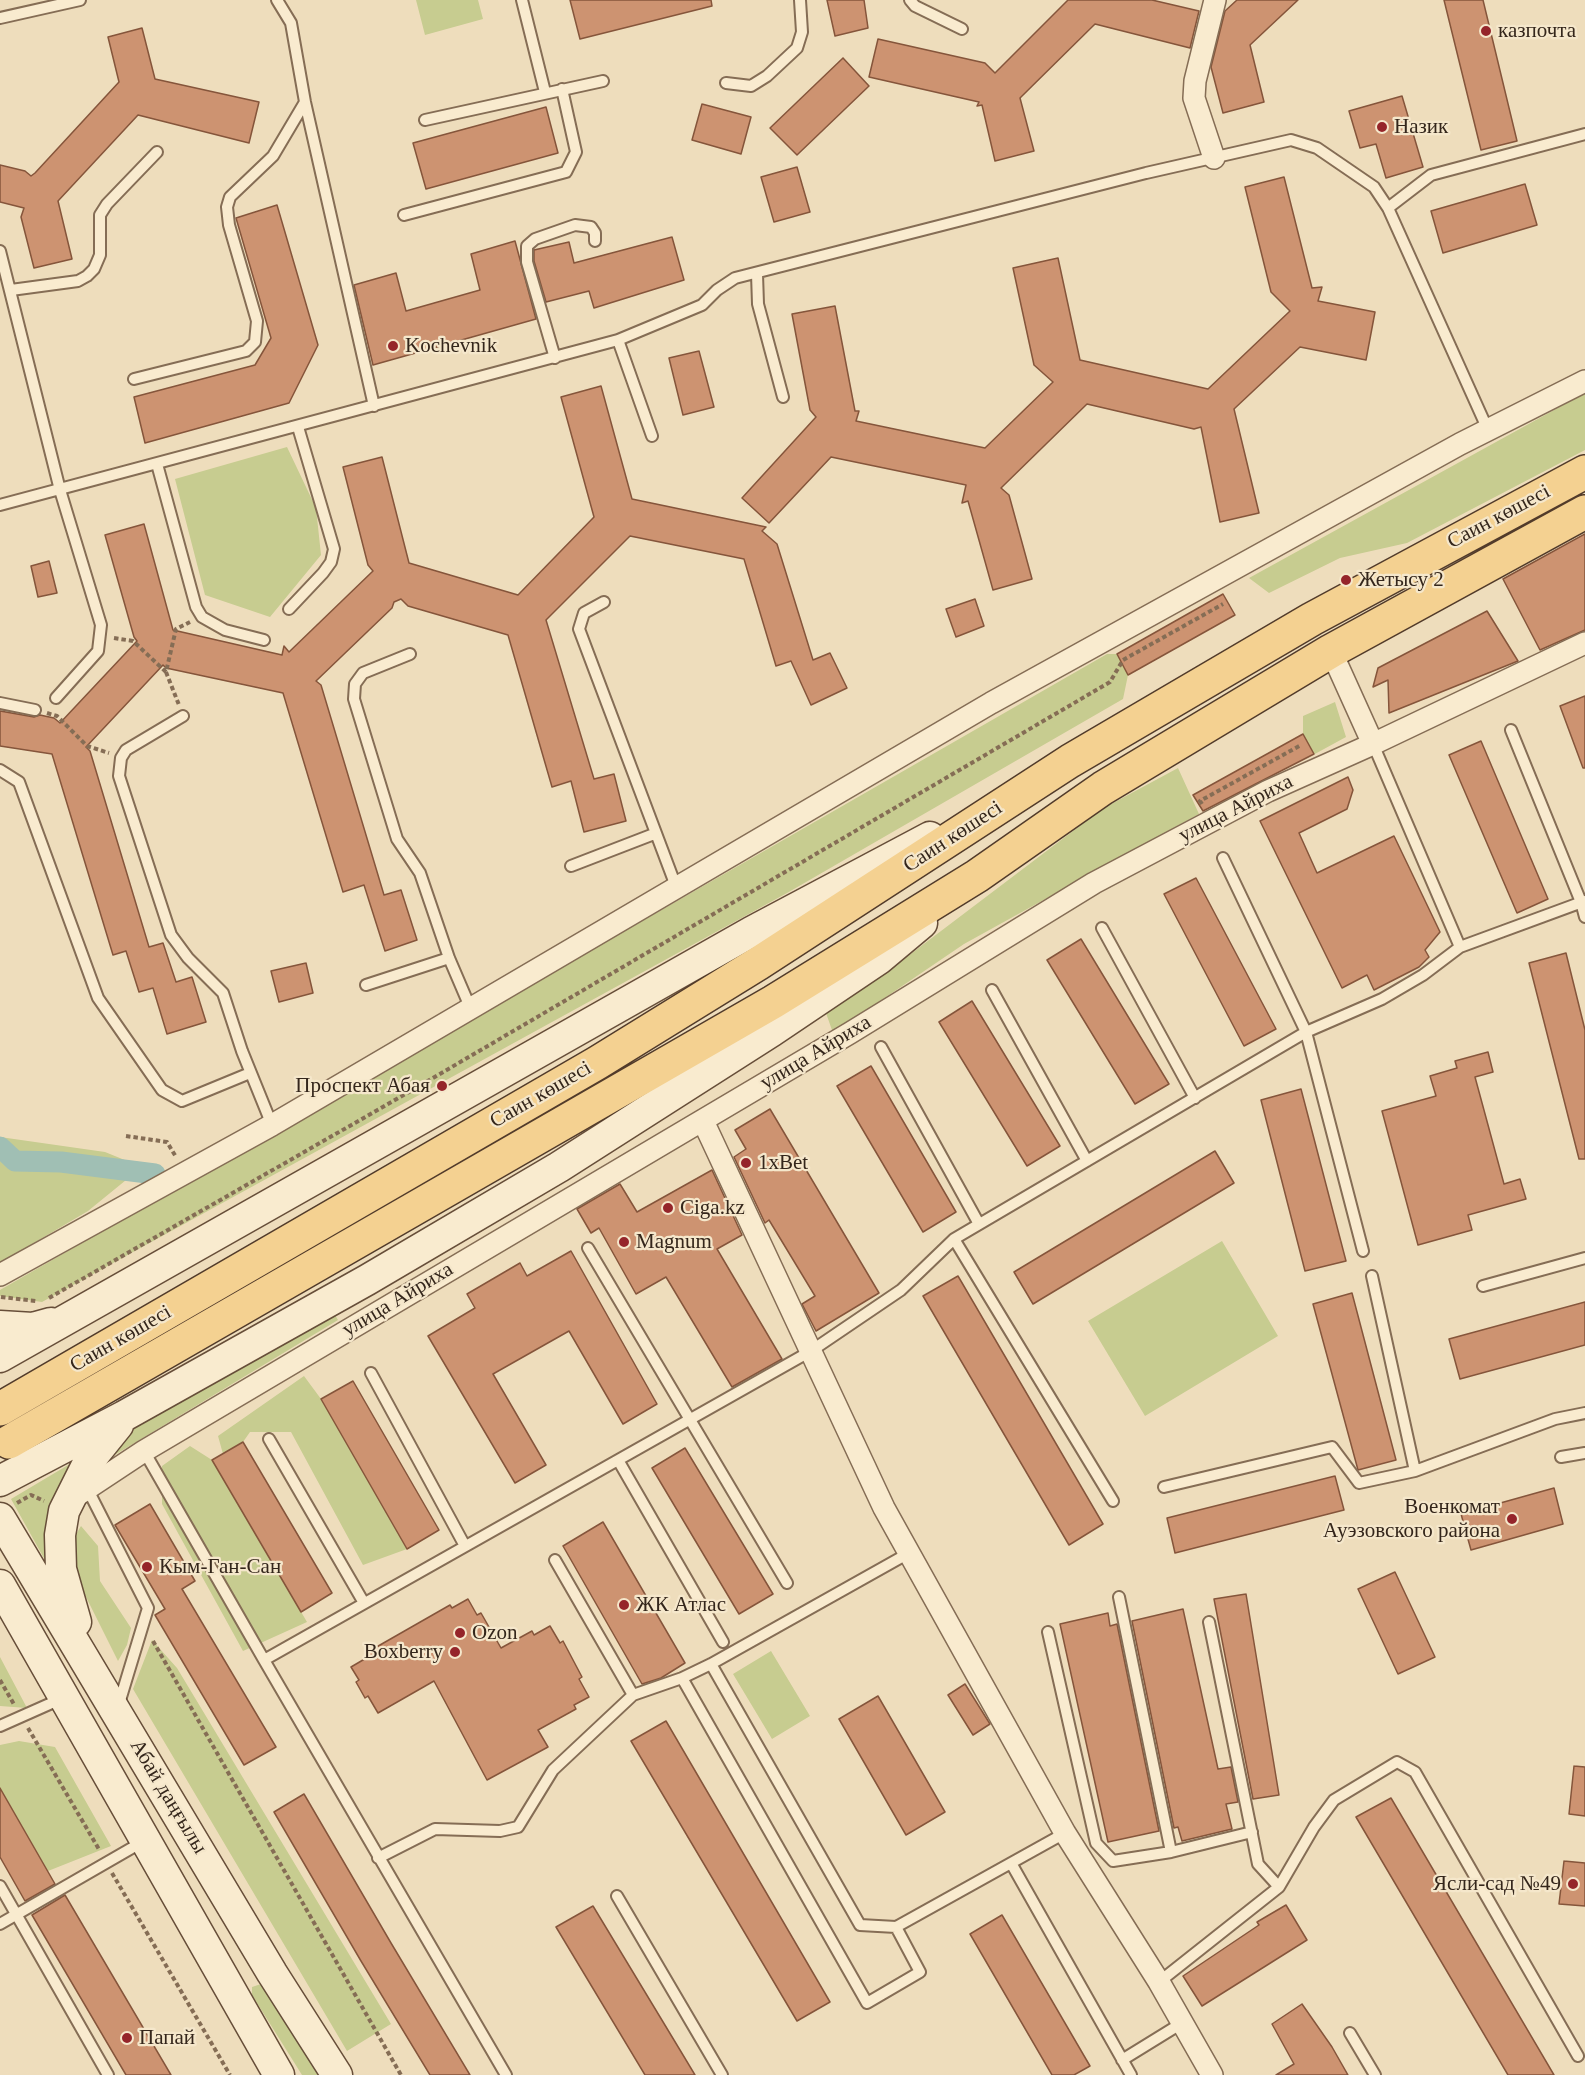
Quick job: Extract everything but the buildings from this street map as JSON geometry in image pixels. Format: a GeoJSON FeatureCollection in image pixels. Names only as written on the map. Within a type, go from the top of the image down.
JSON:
{"type":"FeatureCollection","features":[{"type":"Feature","properties":{"kind":"main road","name":"Саин көшесі"},"geometry":{"type":"LineString","coordinates":[[0,1357],[751,932],[1070,761],[1312,619],[1585,472]]}},
{"type":"Feature","properties":{"kind":"main road","name":"Саин көшесі"},"geometry":{"type":"LineString","coordinates":[[5,1483],[977,876],[1103,788],[1331,651],[1585,512]]}},
{"type":"Feature","properties":{"kind":"main road","name":"Саин көшесі"},"geometry":{"type":"LineString","coordinates":[[0,1409],[597,1063],[759,963],[1070,761]]}},
{"type":"Feature","properties":{"kind":"main road","name":"Саин көшесі"},"geometry":{"type":"LineString","coordinates":[[5,1483],[367,1280],[559,1167],[772,1031],[879,959],[977,876]]}},
{"type":"Feature","properties":{"kind":"main road"},"geometry":{"type":"LineString","coordinates":[[0,1326],[33,1328],[68,1319]]}},
{"type":"Feature","properties":{"kind":"main road"},"geometry":{"type":"LineString","coordinates":[[110,1698],[70,1607],[61,1569],[60,1535],[64,1511],[77,1495],[89,1461],[124,1416]]}},
{"type":"Feature","properties":{"kind":"main road","name":"Абай даңғылы"},"geometry":{"type":"LineString","coordinates":[[5,1483],[110,1698],[272,1973],[337,2075]]}},
{"type":"Feature","properties":{"kind":"main road","name":"Абай даңғылы"},"geometry":{"type":"LineString","coordinates":[[0,1585],[279,2075]]}},
{"type":"Feature","properties":{"kind":"main road"},"geometry":{"type":"LineString","coordinates":[[0,1626],[56,1686]]}},
{"type":"Feature","properties":{"kind":"main road"},"geometry":{"type":"LineString","coordinates":[[234,1998],[241,1978],[249,1972],[260,1970],[272,1973]]}},
{"type":"Feature","properties":{"kind":"street"},"geometry":{"type":"LineString","coordinates":[[1214,158],[1194,98],[1195,81],[1215,0]]}},
{"type":"Feature","properties":{"kind":"street"},"geometry":{"type":"LineString","coordinates":[[0,1275],[272,1125],[991,703],[1488,430],[1585,381]]}},
{"type":"Feature","properties":{"kind":"street","name":"улица Айриха"},"geometry":{"type":"LineString","coordinates":[[77,1495],[144,1451],[703,1121],[1094,883],[1268,791],[1373,744],[1585,643]]}},
{"type":"Feature","properties":{"kind":"street"},"geometry":{"type":"LineString","coordinates":[[1331,651],[1373,744]]}},
{"type":"Feature","properties":{"kind":"street"},"geometry":{"type":"LineString","coordinates":[[703,1121],[884,1508],[1065,1833],[1159,1982],[1212,2075]]}},
{"type":"Feature","properties":{"kind":"street"},"geometry":{"type":"LineString","coordinates":[[559,1167],[576,1195]]}},
{"type":"Feature","properties":{"kind":"lane"},"geometry":{"type":"LineString","coordinates":[[0,18],[80,0]]}},
{"type":"Feature","properties":{"kind":"lane"},"geometry":{"type":"LineString","coordinates":[[277,0],[291,23],[305,102],[374,406]]}},
{"type":"Feature","properties":{"kind":"lane"},"geometry":{"type":"LineString","coordinates":[[522,0],[545,92]]}},
{"type":"Feature","properties":{"kind":"lane"},"geometry":{"type":"LineString","coordinates":[[726,83],[751,86],[767,76],[797,48],[802,32],[800,0]]}},
{"type":"Feature","properties":{"kind":"lane"},"geometry":{"type":"LineString","coordinates":[[910,0],[915,6],[962,29]]}},
{"type":"Feature","properties":{"kind":"lane"},"geometry":{"type":"LineString","coordinates":[[425,120],[603,81]]}},
{"type":"Feature","properties":{"kind":"lane"},"geometry":{"type":"LineString","coordinates":[[404,215],[566,172],[576,152],[562,89]]}},
{"type":"Feature","properties":{"kind":"lane"},"geometry":{"type":"LineString","coordinates":[[134,379],[246,351],[255,342],[258,321],[229,225],[227,207],[230,197],[273,156],[305,102]]}},
{"type":"Feature","properties":{"kind":"lane"},"geometry":{"type":"LineString","coordinates":[[1388,208],[1431,175],[1585,134]]}},
{"type":"Feature","properties":{"kind":"lane"},"geometry":{"type":"LineString","coordinates":[[0,505],[618,340],[702,305],[717,290],[735,278],[1292,140],[1317,148],[1374,187],[1388,208],[1488,430]]}},
{"type":"Feature","properties":{"kind":"lane"},"geometry":{"type":"LineString","coordinates":[[11,290],[78,281],[87,276],[94,269],[100,255],[100,215],[107,204],[157,152]]}},
{"type":"Feature","properties":{"kind":"lane"},"geometry":{"type":"LineString","coordinates":[[555,358],[527,262],[528,246],[536,238],[575,225],[591,227],[595,233],[596,242]]}},
{"type":"Feature","properties":{"kind":"lane"},"geometry":{"type":"LineString","coordinates":[[0,251],[60,490],[100,625],[99,651],[56,698]]}},
{"type":"Feature","properties":{"kind":"lane"},"geometry":{"type":"LineString","coordinates":[[757,274],[758,304],[783,397]]}},
{"type":"Feature","properties":{"kind":"lane"},"geometry":{"type":"LineString","coordinates":[[618,340],[652,436]]}},
{"type":"Feature","properties":{"kind":"lane"},"geometry":{"type":"LineString","coordinates":[[289,609],[323,573],[331,562],[334,549],[298,427]]}},
{"type":"Feature","properties":{"kind":"lane"},"geometry":{"type":"LineString","coordinates":[[157,464],[196,607],[202,617],[225,630],[264,640]]}},
{"type":"Feature","properties":{"kind":"lane"},"geometry":{"type":"LineString","coordinates":[[604,602],[584,613],[579,629],[654,834],[677,889]]}},
{"type":"Feature","properties":{"kind":"lane"},"geometry":{"type":"LineString","coordinates":[[410,654],[363,674],[355,684],[354,699],[397,839],[420,873],[449,958],[470,1007]]}},
{"type":"Feature","properties":{"kind":"lane"},"geometry":{"type":"LineString","coordinates":[[0,703],[35,710]]}},
{"type":"Feature","properties":{"kind":"lane"},"geometry":{"type":"LineString","coordinates":[[183,716],[126,750],[120,758],[118,776],[171,935],[188,958],[223,993],[250,1073],[272,1125]]}},
{"type":"Feature","properties":{"kind":"lane"},"geometry":{"type":"LineString","coordinates":[[1511,730],[1583,902],[1585,917]]}},
{"type":"Feature","properties":{"kind":"lane"},"geometry":{"type":"LineString","coordinates":[[1373,744],[1460,947]]}},
{"type":"Feature","properties":{"kind":"lane"},"geometry":{"type":"LineString","coordinates":[[0,770],[19,782],[98,999],[162,1090],[182,1101],[250,1073]]}},
{"type":"Feature","properties":{"kind":"lane"},"geometry":{"type":"LineString","coordinates":[[571,866],[654,834]]}},
{"type":"Feature","properties":{"kind":"lane"},"geometry":{"type":"LineString","coordinates":[[1223,858],[1306,1032],[1363,1251]]}},
{"type":"Feature","properties":{"kind":"lane"},"geometry":{"type":"LineString","coordinates":[[264,1660],[811,1351],[901,1290],[954,1239],[1306,1032],[1382,999],[1423,975],[1460,947],[1583,902]]}},
{"type":"Feature","properties":{"kind":"lane"},"geometry":{"type":"LineString","coordinates":[[1102,928],[1195,1098]]}},
{"type":"Feature","properties":{"kind":"lane"},"geometry":{"type":"LineString","coordinates":[[366,985],[449,958]]}},
{"type":"Feature","properties":{"kind":"lane"},"geometry":{"type":"LineString","coordinates":[[992,990],[1087,1161]]}},
{"type":"Feature","properties":{"kind":"lane"},"geometry":{"type":"LineString","coordinates":[[882,1047],[979,1224]]}},
{"type":"Feature","properties":{"kind":"lane"},"geometry":{"type":"LineString","coordinates":[[954,1239],[1113,1502]]}},
{"type":"Feature","properties":{"kind":"lane"},"geometry":{"type":"LineString","coordinates":[[588,1248],[787,1583]]}},
{"type":"Feature","properties":{"kind":"lane"},"geometry":{"type":"LineString","coordinates":[[1483,1286],[1585,1258]]}},
{"type":"Feature","properties":{"kind":"lane"},"geometry":{"type":"LineString","coordinates":[[1372,1276],[1415,1471]]}},
{"type":"Feature","properties":{"kind":"lane"},"geometry":{"type":"LineString","coordinates":[[371,1373],[465,1546]]}},
{"type":"Feature","properties":{"kind":"lane"},"geometry":{"type":"LineString","coordinates":[[1164,1487],[1332,1447],[1359,1483],[1415,1471],[1555,1419],[1585,1413]]}},
{"type":"Feature","properties":{"kind":"lane"},"geometry":{"type":"LineString","coordinates":[[269,1439],[364,1603]]}},
{"type":"Feature","properties":{"kind":"lane"},"geometry":{"type":"LineString","coordinates":[[144,1451],[378,1858],[506,2075]]}},
{"type":"Feature","properties":{"kind":"lane"},"geometry":{"type":"LineString","coordinates":[[1562,1457],[1585,1453]]}},
{"type":"Feature","properties":{"kind":"lane"},"geometry":{"type":"LineString","coordinates":[[618,1460],[723,1642]]}},
{"type":"Feature","properties":{"kind":"lane"},"geometry":{"type":"LineString","coordinates":[[77,1495],[148,1608],[110,1698]]}},
{"type":"Feature","properties":{"kind":"lane"},"geometry":{"type":"LineString","coordinates":[[378,1858],[435,1829],[500,1831],[518,1827],[553,1770],[633,1695],[682,1678],[711,1664],[909,1553]]}},
{"type":"Feature","properties":{"kind":"lane"},"geometry":{"type":"LineString","coordinates":[[555,1560],[633,1695]]}},
{"type":"Feature","properties":{"kind":"lane"},"geometry":{"type":"LineString","coordinates":[[1119,1598],[1172,1852]]}},
{"type":"Feature","properties":{"kind":"lane"},"geometry":{"type":"LineString","coordinates":[[1209,1622],[1258,1864],[1279,1887]]}},
{"type":"Feature","properties":{"kind":"lane"},"geometry":{"type":"LineString","coordinates":[[1048,1632],[1096,1842],[1113,1861],[1172,1852],[1252,1832]]}},
{"type":"Feature","properties":{"kind":"lane"},"geometry":{"type":"LineString","coordinates":[[711,1664],[860,1925],[896,1927],[1065,1833]]}},
{"type":"Feature","properties":{"kind":"lane"},"geometry":{"type":"LineString","coordinates":[[682,1678],[867,2003],[920,1972],[896,1927]]}},
{"type":"Feature","properties":{"kind":"lane"},"geometry":{"type":"LineString","coordinates":[[0,1726],[56,1686]]}},
{"type":"Feature","properties":{"kind":"lane"},"geometry":{"type":"LineString","coordinates":[[1159,1982],[1279,1887],[1314,1827],[1334,1800],[1396,1762],[1415,1772],[1578,2056]]}},
{"type":"Feature","properties":{"kind":"lane"},"geometry":{"type":"LineString","coordinates":[[0,1924],[146,1839]]}},
{"type":"Feature","properties":{"kind":"lane"},"geometry":{"type":"LineString","coordinates":[[1011,1863],[1131,2075]]}},
{"type":"Feature","properties":{"kind":"lane"},"geometry":{"type":"LineString","coordinates":[[0,1886],[108,2075]]}},
{"type":"Feature","properties":{"kind":"lane"},"geometry":{"type":"LineString","coordinates":[[617,1896],[722,2075]]}},
{"type":"Feature","properties":{"kind":"lane"},"geometry":{"type":"LineString","coordinates":[[1122,2060],[1182,2023]]}},
{"type":"Feature","properties":{"kind":"lane"},"geometry":{"type":"LineString","coordinates":[[1350,2033],[1375,2075]]}},
{"type":"Feature","properties":{"kind":"path"},"geometry":{"type":"LineString","coordinates":[[1,1297],[42,1302],[399,1098],[1110,682],[1123,660],[1223,604]]}},
{"type":"Feature","properties":{"kind":"path"},"geometry":{"type":"LineString","coordinates":[[166,672],[176,629],[202,617]]}},
{"type":"Feature","properties":{"kind":"path"},"geometry":{"type":"LineString","coordinates":[[100,635],[133,641],[166,672],[183,716]]}},
{"type":"Feature","properties":{"kind":"path"},"geometry":{"type":"LineString","coordinates":[[35,710],[57,716],[87,746],[120,758]]}},
{"type":"Feature","properties":{"kind":"path"},"geometry":{"type":"LineString","coordinates":[[1200,801],[1300,745]]}},
{"type":"Feature","properties":{"kind":"path"},"geometry":{"type":"LineString","coordinates":[[126,1136],[167,1142],[185,1173]]}},
{"type":"Feature","properties":{"kind":"path"},"geometry":{"type":"LineString","coordinates":[[5,1483],[31,1495]]}},
{"type":"Feature","properties":{"kind":"path"},"geometry":{"type":"LineString","coordinates":[[143,1624],[401,2075]]}},
{"type":"Feature","properties":{"kind":"green space"},"geometry":{"type":"Polygon","coordinates":[[[416,0],[478,0],[483,19],[425,35],[416,0]]]}},
{"type":"Feature","properties":{"kind":"green space"},"geometry":{"type":"Polygon","coordinates":[[[1585,393],[1585,450],[1407,543],[1340,558],[1269,593],[1249,578],[1585,393]]]}},
{"type":"Feature","properties":{"kind":"green space"},"geometry":{"type":"Polygon","coordinates":[[[287,447],[316,508],[321,555],[270,617],[205,595],[175,479],[287,447]]]}},
{"type":"Feature","properties":{"kind":"green space"},"geometry":{"type":"Polygon","coordinates":[[[1107,654],[1117,654],[1128,675],[1123,699],[787,893],[42,1302],[0,1296],[0,1290],[1107,654]]]}},
{"type":"Feature","properties":{"kind":"green space"},"geometry":{"type":"Polygon","coordinates":[[[1335,702],[1346,737],[1313,755],[1303,734],[1303,716],[1335,702]]]}},
{"type":"Feature","properties":{"kind":"green space"},"geometry":{"type":"Polygon","coordinates":[[[1178,768],[1199,814],[964,944],[833,1033],[826,1013],[879,978],[1102,809],[1178,768]]]}},
{"type":"Feature","properties":{"kind":"green space"},"geometry":{"type":"Polygon","coordinates":[[[0,1137],[105,1152],[142,1167],[88,1211],[0,1263],[0,1137]]]}},
{"type":"Feature","properties":{"kind":"green space"},"geometry":{"type":"Polygon","coordinates":[[[1222,1241],[1278,1336],[1145,1416],[1088,1321],[1222,1241]]]}},
{"type":"Feature","properties":{"kind":"green space"},"geometry":{"type":"Polygon","coordinates":[[[332,1310],[338,1320],[98,1465],[132,1422],[332,1310]]]}},
{"type":"Feature","properties":{"kind":"green space"},"geometry":{"type":"Polygon","coordinates":[[[304,1376],[321,1399],[407,1549],[363,1565],[291,1432],[250,1432],[243,1442],[223,1454],[218,1436],[304,1376]]]}},
{"type":"Feature","properties":{"kind":"green space"},"geometry":{"type":"Polygon","coordinates":[[[190,1446],[212,1460],[307,1622],[243,1651],[162,1504],[162,1466],[190,1446]]]}},
{"type":"Feature","properties":{"kind":"green space"},"geometry":{"type":"Polygon","coordinates":[[[85,1455],[55,1578],[11,1499],[85,1455]]]}},
{"type":"Feature","properties":{"kind":"green space"},"geometry":{"type":"Polygon","coordinates":[[[81,1526],[98,1546],[100,1581],[131,1628],[127,1645],[118,1661],[79,1583],[72,1541],[81,1526]]]}},
{"type":"Feature","properties":{"kind":"green space"},"geometry":{"type":"Polygon","coordinates":[[[152,1640],[177,1668],[391,2024],[347,2051],[133,1689],[152,1640]]]}},
{"type":"Feature","properties":{"kind":"green space"},"geometry":{"type":"Polygon","coordinates":[[[771,1651],[810,1716],[772,1739],[733,1674],[771,1651]]]}},
{"type":"Feature","properties":{"kind":"green space"},"geometry":{"type":"Polygon","coordinates":[[[0,1657],[27,1708],[0,1706],[0,1657]]]}},
{"type":"Feature","properties":{"kind":"green space"},"geometry":{"type":"Polygon","coordinates":[[[19,1741],[55,1747],[111,1846],[48,1871],[0,1788],[0,1745],[19,1741]]]}},
{"type":"Feature","properties":{"kind":"green space"},"geometry":{"type":"Polygon","coordinates":[[[261,1984],[269,1989],[321,2075],[302,2075],[252,1995],[252,1987],[261,1984]]]}},
{"type":"Feature","properties":{"kind":"waterway"},"geometry":{"type":"LineString","coordinates":[[0,1147],[15,1161],[61,1162],[155,1174]]}},
{"type":"Feature","properties":{"kind":"place","name":"казпочта"},"geometry":{"type":"Point","coordinates":[1486,31]}},
{"type":"Feature","properties":{"kind":"place","name":"Назик"},"geometry":{"type":"Point","coordinates":[1382,127]}},
{"type":"Feature","properties":{"kind":"place","name":"Kochevnik"},"geometry":{"type":"Point","coordinates":[393,346]}},
{"type":"Feature","properties":{"kind":"place","name":"Жетысу 2"},"geometry":{"type":"Point","coordinates":[1346,580]}},
{"type":"Feature","properties":{"kind":"place","name":"Проспект Абая"},"geometry":{"type":"Point","coordinates":[442,1086]}},
{"type":"Feature","properties":{"kind":"place","name":"1xBet"},"geometry":{"type":"Point","coordinates":[746,1163]}},
{"type":"Feature","properties":{"kind":"place","name":"Ciga.kz"},"geometry":{"type":"Point","coordinates":[668,1208]}},
{"type":"Feature","properties":{"kind":"place","name":"Magnum"},"geometry":{"type":"Point","coordinates":[624,1242]}},
{"type":"Feature","properties":{"kind":"place","name":"Военкомат Ауэзовского района"},"geometry":{"type":"Point","coordinates":[1512,1519]}},
{"type":"Feature","properties":{"kind":"place","name":"Кым-Ган-Сан"},"geometry":{"type":"Point","coordinates":[147,1567]}},
{"type":"Feature","properties":{"kind":"place","name":"ЖК Атлас"},"geometry":{"type":"Point","coordinates":[624,1605]}},
{"type":"Feature","properties":{"kind":"place","name":"Ozon"},"geometry":{"type":"Point","coordinates":[460,1633]}},
{"type":"Feature","properties":{"kind":"place","name":"Boxberry"},"geometry":{"type":"Point","coordinates":[455,1652]}},
{"type":"Feature","properties":{"kind":"place","name":"Ясли-сад №49"},"geometry":{"type":"Point","coordinates":[1573,1884]}},
{"type":"Feature","properties":{"kind":"place","name":"Папай"},"geometry":{"type":"Point","coordinates":[127,2038]}}]}
